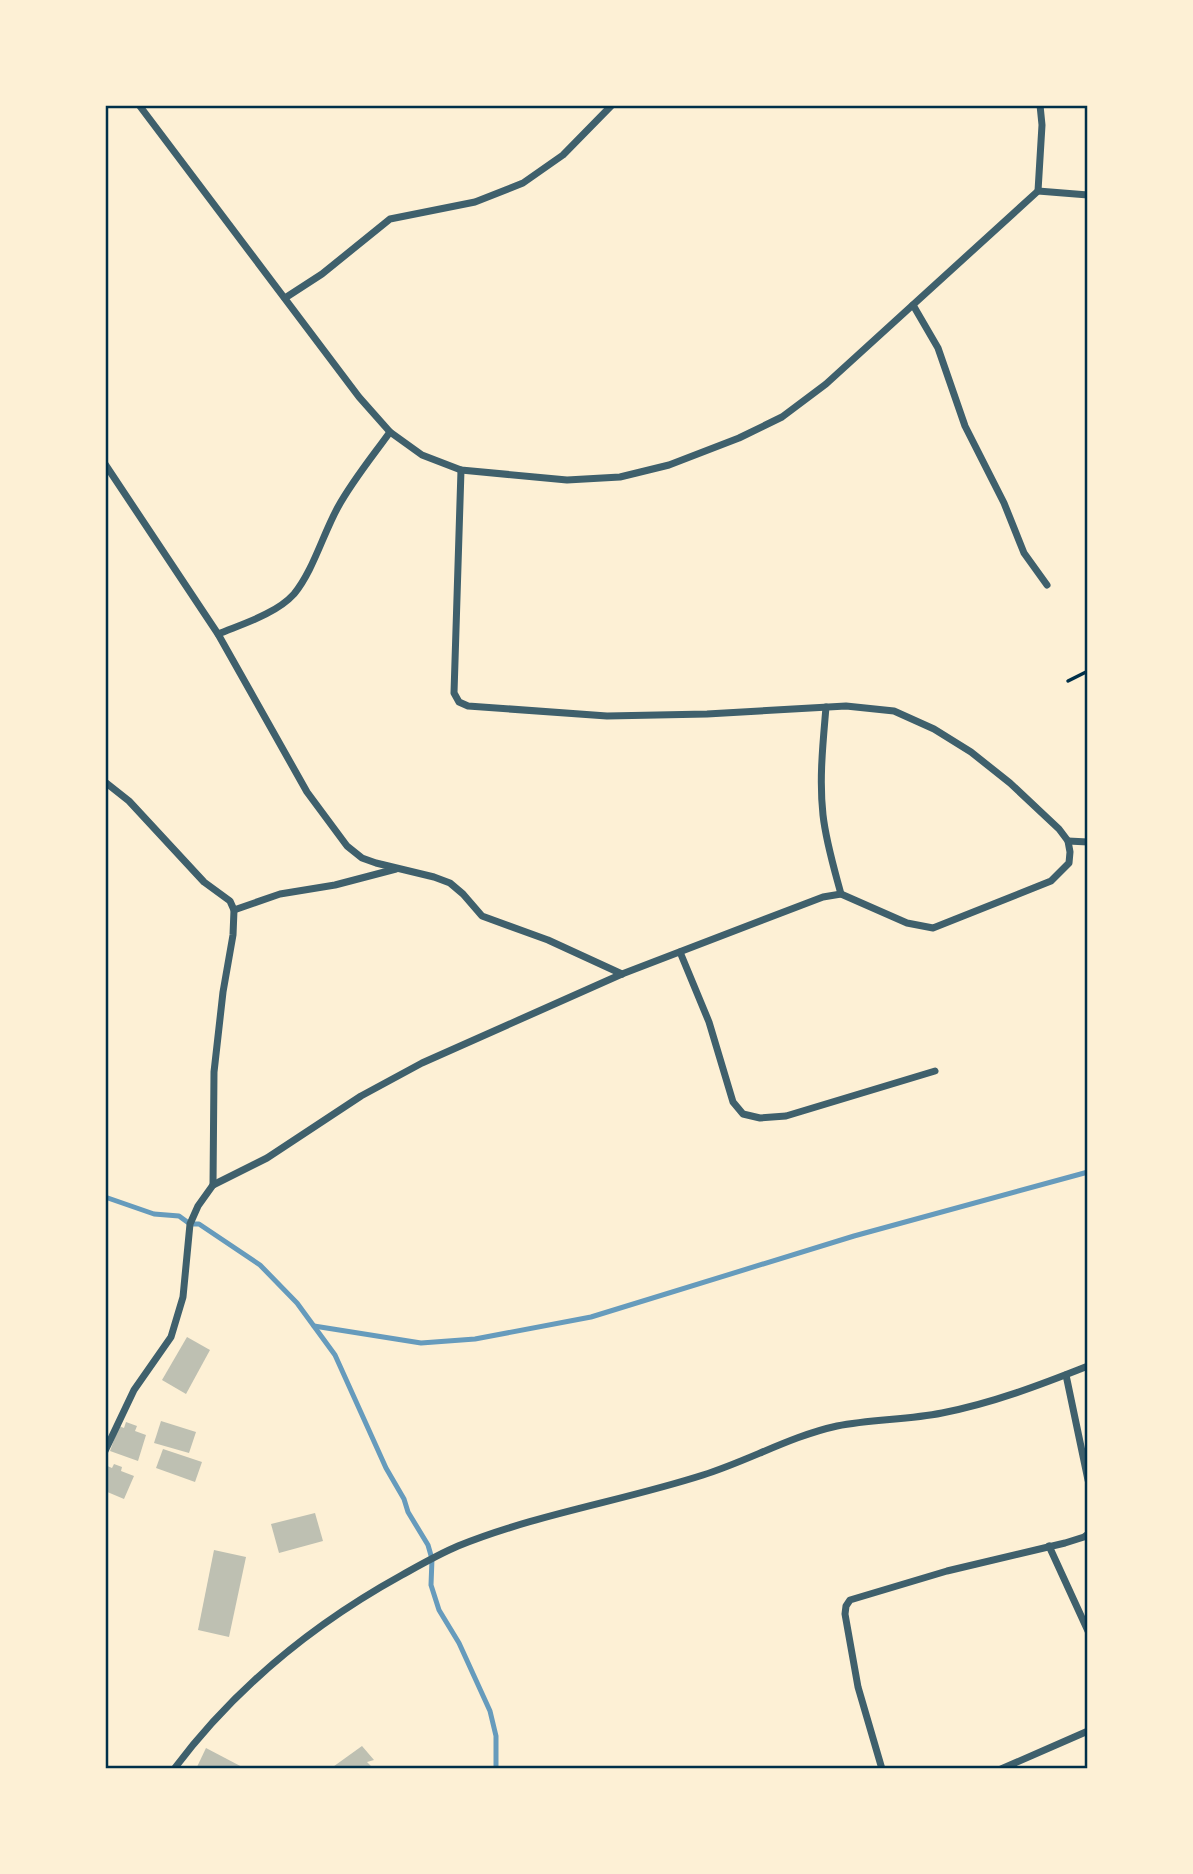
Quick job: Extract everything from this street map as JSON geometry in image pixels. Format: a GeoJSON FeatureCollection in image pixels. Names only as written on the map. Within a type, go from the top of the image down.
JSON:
{"type":"FeatureCollection","features":[{"type":"Feature","properties":{"kind":"street"},"geometry":{"type":"LineString","coordinates":[[139,105],[359,397],[390,432],[422,455],[461,470],[566,480],[620,477],[669,464],[739,438],[782,417],[827,384],[1038,191],[1042,125],[1040,105]]}},
{"type":"Feature","properties":{"kind":"street"},"geometry":{"type":"LineString","coordinates":[[285,298],[321,274],[390,219],[475,202],[523,183],[563,155],[612,105]]}},
{"type":"Feature","properties":{"kind":"street"},"geometry":{"type":"LineString","coordinates":[[1038,191],[1088,195]]}},
{"type":"Feature","properties":{"kind":"street"},"geometry":{"type":"LineString","coordinates":[[913,305],[937,348],[965,426],[1004,503],[1024,553],[1047,584]]}},
{"type":"Feature","properties":{"kind":"street"},"geometry":{"type":"LineString","coordinates":[[218,634],[269,611],[294,594],[305,577],[338,507],[390,432]]}},
{"type":"Feature","properties":{"kind":"street"},"geometry":{"type":"LineString","coordinates":[[105,464],[218,634],[307,792],[347,846],[362,858],[450,883],[482,916],[548,940],[622,974]]}},
{"type":"Feature","properties":{"kind":"street"},"geometry":{"type":"LineString","coordinates":[[105,1451],[134,1390],[171,1337],[183,1297],[190,1224],[198,1206],[213,1185],[267,1158],[361,1096],[422,1063],[622,974],[823,897],[841,894],[907,923],[933,928],[1051,881],[1069,863],[1068,841],[1059,829],[1010,783],[971,752],[934,729],[894,711],[857,706],[607,716],[468,706],[458,702],[454,693],[461,470]]}},
{"type":"Feature","properties":{"kind":"street"},"geometry":{"type":"LineString","coordinates":[[826,707],[821,764],[823,814],[841,894]]}},
{"type":"Feature","properties":{"kind":"street"},"geometry":{"type":"LineString","coordinates":[[105,782],[129,801],[204,882],[230,901],[234,910],[214,1072],[213,1185]]}},
{"type":"Feature","properties":{"kind":"street"},"geometry":{"type":"LineString","coordinates":[[1068,841],[1088,842]]}},
{"type":"Feature","properties":{"kind":"street"},"geometry":{"type":"LineString","coordinates":[[234,910],[280,894],[335,885],[396,869]]}},
{"type":"Feature","properties":{"kind":"street"},"geometry":{"type":"LineString","coordinates":[[680,952],[709,1022],[733,1102],[743,1114],[760,1118],[786,1116],[935,1072]]}},
{"type":"Feature","properties":{"kind":"street"},"geometry":{"type":"LineString","coordinates":[[174,1769],[199,1736],[248,1686],[308,1634],[369,1593],[458,1546],[513,1528],[702,1476],[814,1432],[839,1426],[939,1413],[989,1402],[1088,1366]]}},
{"type":"Feature","properties":{"kind":"street"},"geometry":{"type":"LineString","coordinates":[[1066,1375],[1088,1480]]}},
{"type":"Feature","properties":{"kind":"street"},"geometry":{"type":"LineString","coordinates":[[882,1769],[858,1687],[845,1614],[850,1600],[1088,1534]]}},
{"type":"Feature","properties":{"kind":"street"},"geometry":{"type":"LineString","coordinates":[[1049,1546],[1088,1631]]}},
{"type":"Feature","properties":{"kind":"street"},"geometry":{"type":"LineString","coordinates":[[1001,1769],[1088,1731]]}},
{"type":"Feature","properties":{"kind":"path"},"geometry":{"type":"LineString","coordinates":[[1068,681],[1088,671]]}},
{"type":"Feature","properties":{"kind":"building"},"geometry":{"type":"Polygon","coordinates":[[[187,1337],[210,1350],[186,1394],[162,1380],[187,1337]]]}},
{"type":"Feature","properties":{"kind":"building"},"geometry":{"type":"Polygon","coordinates":[[[161,1421],[196,1432],[189,1453],[154,1443],[161,1421]]]}},
{"type":"Feature","properties":{"kind":"building"},"geometry":{"type":"Polygon","coordinates":[[[126,1422],[137,1426],[135,1431],[146,1435],[138,1461],[110,1451],[119,1426],[124,1428],[126,1422]]]}},
{"type":"Feature","properties":{"kind":"building"},"geometry":{"type":"Polygon","coordinates":[[[163,1449],[202,1462],[195,1482],[156,1468],[163,1449]]]}},
{"type":"Feature","properties":{"kind":"building"},"geometry":{"type":"Polygon","coordinates":[[[114,1464],[122,1467],[121,1471],[134,1476],[124,1499],[105,1491],[105,1465],[112,1468],[114,1464]]]}},
{"type":"Feature","properties":{"kind":"building"},"geometry":{"type":"Polygon","coordinates":[[[315,1513],[323,1541],[279,1553],[271,1524],[315,1513]]]}},
{"type":"Feature","properties":{"kind":"building"},"geometry":{"type":"Polygon","coordinates":[[[214,1550],[246,1557],[229,1637],[198,1630],[214,1550]]]}},
{"type":"Feature","properties":{"kind":"building"},"geometry":{"type":"Polygon","coordinates":[[[362,1746],[374,1760],[367,1762],[374,1769],[330,1769],[362,1746]]]}},
{"type":"Feature","properties":{"kind":"building"},"geometry":{"type":"Polygon","coordinates":[[[206,1748],[246,1769],[196,1769],[206,1748]]]}},
{"type":"Feature","properties":{"kind":"waterway"},"geometry":{"type":"LineString","coordinates":[[314,1326],[421,1343],[475,1339],[591,1317],[854,1236],[1088,1172]]}},
{"type":"Feature","properties":{"kind":"waterway"},"geometry":{"type":"LineString","coordinates":[[105,1197],[154,1214],[179,1216],[190,1224],[199,1224],[260,1265],[297,1303],[335,1355],[386,1468],[428,1545],[432,1559],[431,1585],[439,1610],[459,1643],[490,1711],[496,1736],[496,1769]]}}]}
